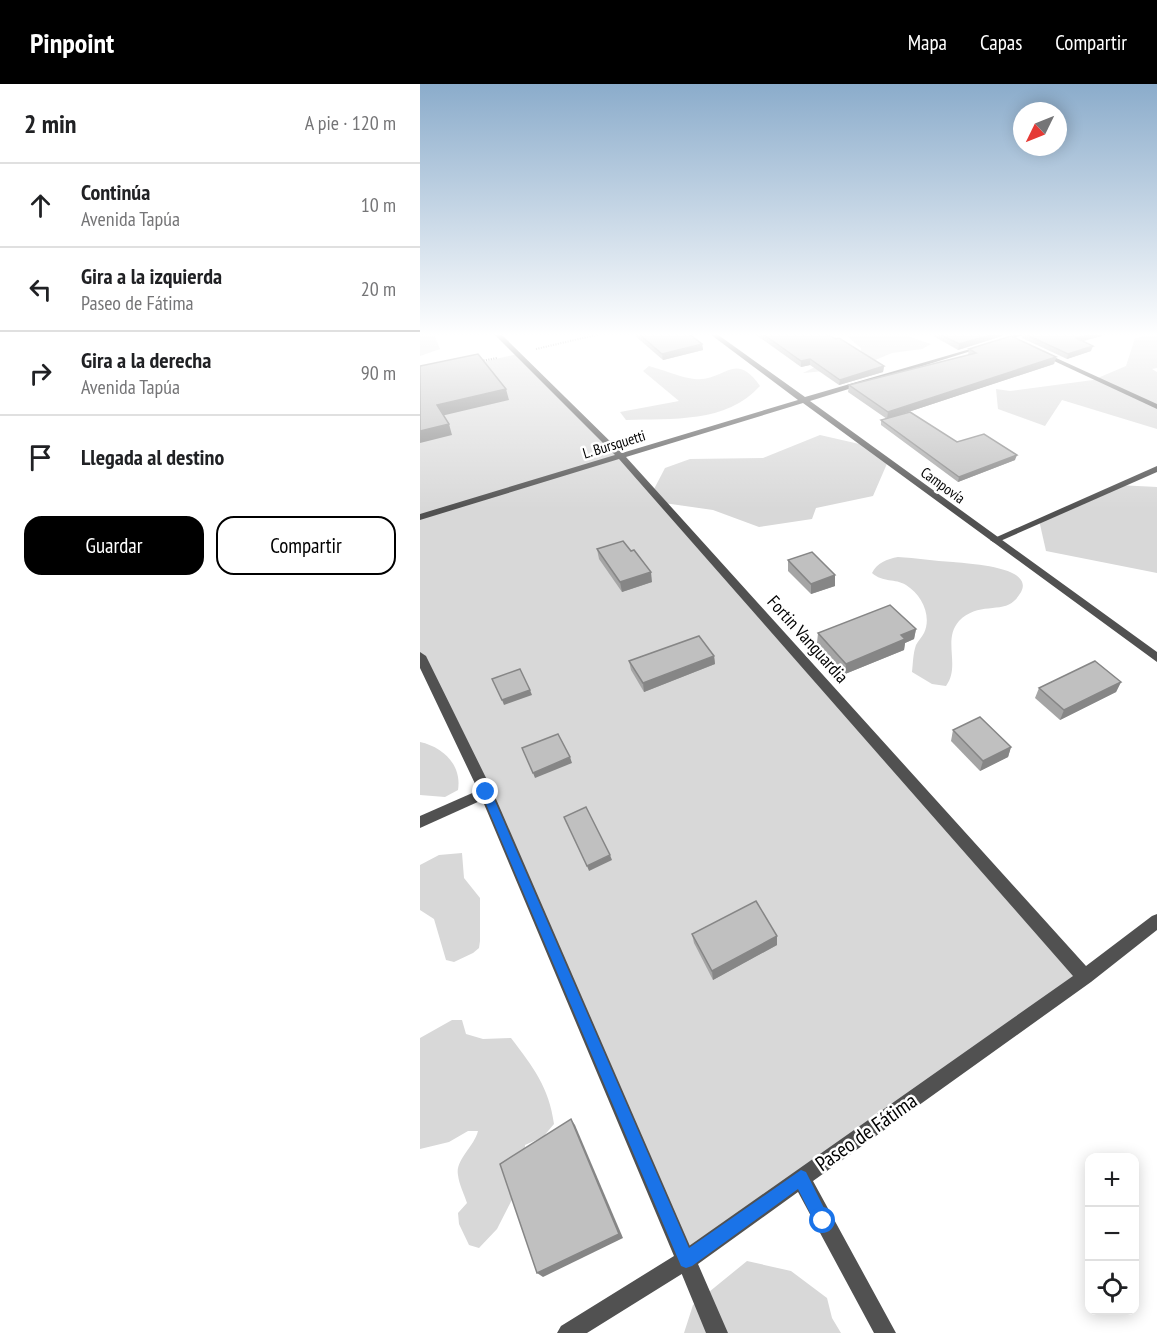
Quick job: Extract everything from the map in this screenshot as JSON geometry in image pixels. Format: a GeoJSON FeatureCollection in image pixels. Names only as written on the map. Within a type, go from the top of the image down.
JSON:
{"type":"FeatureCollection","features":[{"type":"Feature","properties":{"kind":"street","name":"Fortin Vanguardia"},"geometry":{"type":"LineString","coordinates":[[556,392],[621,456],[1085,977]]}},
{"type":"Feature","properties":{"kind":"street","name":"Campovía"},"geometry":{"type":"LineString","coordinates":[[794,392],[1157,658]]}},
{"type":"Feature","properties":{"kind":"street","name":"L. Bursquetti"},"geometry":{"type":"LineString","coordinates":[[420,517],[831,392]]}},
{"type":"Feature","properties":{"kind":"street"},"geometry":{"type":"LineString","coordinates":[[1126,392],[1157,407]]}},
{"type":"Feature","properties":{"kind":"street"},"geometry":{"type":"LineString","coordinates":[[995,540],[1157,469]]}},
{"type":"Feature","properties":{"kind":"street"},"geometry":{"type":"LineString","coordinates":[[420,656],[486,792],[717,1333]]}},
{"type":"Feature","properties":{"kind":"street"},"geometry":{"type":"LineString","coordinates":[[420,822],[486,792]]}},
{"type":"Feature","properties":{"kind":"street","name":"Paseo de Fátima"},"geometry":{"type":"LineString","coordinates":[[568,1333],[686,1260],[1085,977],[1157,921]]}},
{"type":"Feature","properties":{"kind":"street"},"geometry":{"type":"LineString","coordinates":[[801,1178],[885,1333]]}},
{"type":"Feature","properties":{"kind":"shaded area"},"geometry":{"type":"Polygon","coordinates":[[[420,392],[556,392],[653,491],[665,468],[690,459],[763,458],[820,435],[868,446],[889,459],[873,496],[816,508],[812,519],[759,527],[713,510],[664,503],[1085,977],[686,1260],[420,659],[420,392]]]}},
{"type":"Feature","properties":{"kind":"shaded area"},"geometry":{"type":"Polygon","coordinates":[[[669,392],[753,392],[731,407],[697,416],[626,420],[620,412],[679,401],[669,392]]]}},
{"type":"Feature","properties":{"kind":"shaded area"},"geometry":{"type":"Polygon","coordinates":[[[996,392],[1157,392],[1157,429],[1062,400],[1045,426],[998,409],[996,392]]]}},
{"type":"Feature","properties":{"kind":"shaded area"},"geometry":{"type":"Polygon","coordinates":[[[1117,485],[1157,487],[1157,573],[1046,551],[1039,520],[1117,485]]]}},
{"type":"Feature","properties":{"kind":"shaded area"},"geometry":{"type":"Polygon","coordinates":[[[898,557],[989,566],[1015,574],[1022,581],[1022,590],[1009,605],[981,609],[966,615],[959,621],[952,636],[952,670],[946,686],[932,684],[912,672],[915,648],[924,633],[927,620],[921,600],[906,585],[880,578],[872,573],[883,562],[898,557]]]}},
{"type":"Feature","properties":{"kind":"shaded area"},"geometry":{"type":"Polygon","coordinates":[[[420,742],[436,748],[449,758],[457,773],[458,790],[445,797],[420,795],[420,742]]]}},
{"type":"Feature","properties":{"kind":"shaded area"},"geometry":{"type":"Polygon","coordinates":[[[462,853],[464,878],[480,898],[480,941],[479,948],[473,953],[454,962],[446,960],[434,919],[420,910],[420,865],[439,855],[462,853]]]}},
{"type":"Feature","properties":{"kind":"shaded area"},"geometry":{"type":"Polygon","coordinates":[[[452,1020],[462,1020],[466,1034],[483,1039],[511,1038],[533,1068],[544,1088],[554,1124],[543,1137],[525,1145],[524,1176],[497,1229],[479,1248],[469,1245],[459,1224],[458,1213],[467,1203],[459,1182],[459,1164],[478,1131],[468,1131],[449,1142],[420,1149],[420,1038],[452,1020]]]}},
{"type":"Feature","properties":{"kind":"shaded area"},"geometry":{"type":"Polygon","coordinates":[[[747,1261],[791,1271],[827,1298],[832,1318],[841,1333],[684,1333],[693,1305],[747,1261]]]}},
{"type":"Feature","properties":{"kind":"building"},"geometry":{"type":"Polygon","coordinates":[[[420,392],[492,392],[437,405],[449,424],[420,431],[420,392]]]}},
{"type":"Feature","properties":{"kind":"building"},"geometry":{"type":"Polygon","coordinates":[[[860,392],[948,392],[888,412],[860,392]]]}},
{"type":"Feature","properties":{"kind":"building"},"geometry":{"type":"Polygon","coordinates":[[[910,412],[957,442],[984,434],[1017,455],[959,477],[881,420],[910,412]]]}},
{"type":"Feature","properties":{"kind":"building"},"geometry":{"type":"Polygon","coordinates":[[[623,541],[631,551],[634,550],[651,572],[620,582],[597,549],[623,541]]]}},
{"type":"Feature","properties":{"kind":"building"},"geometry":{"type":"Polygon","coordinates":[[[812,552],[835,575],[811,584],[788,560],[812,552]]]}},
{"type":"Feature","properties":{"kind":"building"},"geometry":{"type":"Polygon","coordinates":[[[890,605],[916,629],[901,635],[905,639],[846,664],[818,633],[890,605]]]}},
{"type":"Feature","properties":{"kind":"building"},"geometry":{"type":"Polygon","coordinates":[[[699,636],[714,656],[643,683],[629,661],[699,636]]]}},
{"type":"Feature","properties":{"kind":"building"},"geometry":{"type":"Polygon","coordinates":[[[1095,661],[1121,682],[1064,710],[1039,688],[1095,661]]]}},
{"type":"Feature","properties":{"kind":"building"},"geometry":{"type":"Polygon","coordinates":[[[520,669],[530,690],[502,700],[492,679],[520,669]]]}},
{"type":"Feature","properties":{"kind":"building"},"geometry":{"type":"Polygon","coordinates":[[[980,717],[1011,747],[983,761],[953,730],[980,717]]]}},
{"type":"Feature","properties":{"kind":"building"},"geometry":{"type":"Polygon","coordinates":[[[558,734],[570,757],[533,773],[522,748],[558,734]]]}},
{"type":"Feature","properties":{"kind":"building"},"geometry":{"type":"Polygon","coordinates":[[[586,807],[610,855],[587,866],[564,817],[586,807]]]}},
{"type":"Feature","properties":{"kind":"building"},"geometry":{"type":"Polygon","coordinates":[[[756,901],[777,936],[712,971],[692,934],[756,901]]]}},
{"type":"Feature","properties":{"kind":"building"},"geometry":{"type":"Polygon","coordinates":[[[571,1119],[619,1234],[537,1273],[500,1164],[571,1119]]]}},
{"type":"Feature","properties":{"kind":"route"},"geometry":{"type":"LineString","coordinates":[[486,792],[686,1260],[801,1178],[823,1221]]}}]}
